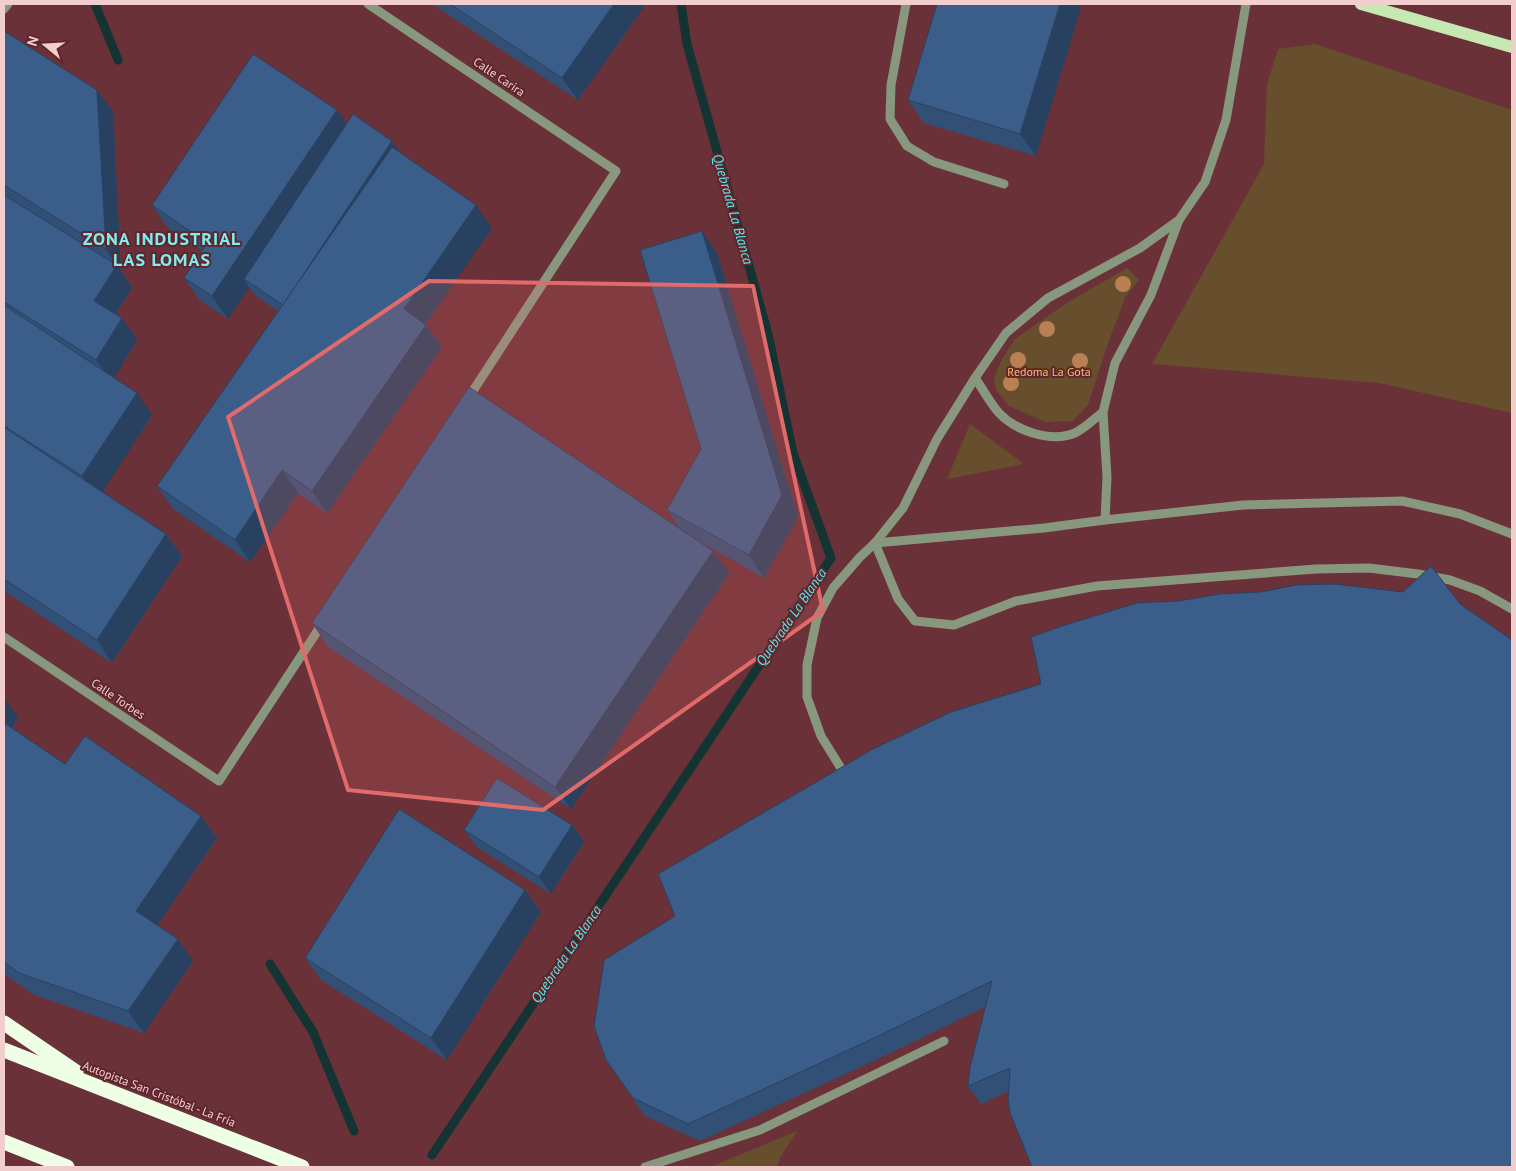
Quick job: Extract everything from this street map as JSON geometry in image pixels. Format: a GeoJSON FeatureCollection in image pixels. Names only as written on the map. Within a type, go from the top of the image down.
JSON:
{"type":"FeatureCollection","features":[{"type":"Feature","properties":{"kind":"highway"},"geometry":{"type":"LineString","coordinates":[[4,1023],[98,1086]]}},
{"type":"Feature","properties":{"kind":"highway","name":"Autopista San Cristóbal - La Fría"},"geometry":{"type":"LineString","coordinates":[[4,1050],[302,1167]]}},
{"type":"Feature","properties":{"kind":"highway"},"geometry":{"type":"LineString","coordinates":[[4,1142],[67,1167]]}},
{"type":"Feature","properties":{"kind":"main road"},"geometry":{"type":"LineString","coordinates":[[1361,4],[1512,47]]}},
{"type":"Feature","properties":{"kind":"street"},"geometry":{"type":"LineString","coordinates":[[4,9],[8,4]]}},
{"type":"Feature","properties":{"kind":"street","name":"Calle Carira"},"geometry":{"type":"LineString","coordinates":[[368,4],[616,171],[464,405]]}},
{"type":"Feature","properties":{"kind":"street"},"geometry":{"type":"LineString","coordinates":[[906,4],[891,85],[890,120],[907,146],[934,162],[1004,184]]}},
{"type":"Feature","properties":{"kind":"street"},"geometry":{"type":"LineString","coordinates":[[1105,520],[1107,477],[1103,412],[1115,363],[1151,295],[1179,220],[1205,182],[1226,120],[1246,4]]}},
{"type":"Feature","properties":{"kind":"street"},"geometry":{"type":"LineString","coordinates":[[848,778],[821,736],[808,697],[807,665],[817,618],[832,588],[860,557],[875,544],[903,508],[937,440],[975,378],[1006,333],[1048,298],[1140,248],[1179,220]]}},
{"type":"Feature","properties":{"kind":"street"},"geometry":{"type":"LineString","coordinates":[[975,378],[1000,414],[1021,428],[1037,434],[1055,438],[1075,433],[1103,412]]}},
{"type":"Feature","properties":{"kind":"street"},"geometry":{"type":"LineString","coordinates":[[875,544],[1044,528],[1243,505],[1402,501],[1460,514],[1512,534]]}},
{"type":"Feature","properties":{"kind":"street"},"geometry":{"type":"LineString","coordinates":[[875,544],[898,599],[915,621],[954,625],[1016,601],[1097,586],[1307,570],[1369,568],[1450,580],[1480,591],[1512,609]]}},
{"type":"Feature","properties":{"kind":"street","name":"Calle Torbes"},"geometry":{"type":"LineString","coordinates":[[4,637],[219,781],[328,614]]}},
{"type":"Feature","properties":{"kind":"street"},"geometry":{"type":"LineString","coordinates":[[645,1167],[760,1130],[944,1041]]}},
{"type":"Feature","properties":{"kind":"highlighted area"},"geometry":{"type":"Polygon","coordinates":[[[429,281],[753,286],[823,611],[543,810],[348,790],[228,417],[429,281]]]}},
{"type":"Feature","properties":{"kind":"green space"},"geometry":{"type":"Polygon","coordinates":[[[1315,44],[1512,110],[1512,413],[1379,383],[1152,364],[1264,164],[1267,84],[1278,49],[1315,44]]]}},
{"type":"Feature","properties":{"kind":"green space","name":"Redoma La Gota"},"geometry":{"type":"Polygon","coordinates":[[[1127,268],[1139,280],[1125,298],[1088,405],[1073,421],[1045,422],[1009,406],[996,390],[994,377],[1002,359],[1015,339],[1065,304],[1127,268]]]}},
{"type":"Feature","properties":{"kind":"green space"},"geometry":{"type":"Polygon","coordinates":[[[970,424],[1024,464],[947,479],[970,424]]]}},
{"type":"Feature","properties":{"kind":"green space"},"geometry":{"type":"Polygon","coordinates":[[[797,1131],[780,1158],[777,1167],[710,1167],[797,1131]]]}},
{"type":"Feature","properties":{"kind":"building"},"geometry":{"type":"Polygon","coordinates":[[[450,4],[614,4],[562,78],[450,4]]]}},
{"type":"Feature","properties":{"kind":"building"},"geometry":{"type":"Polygon","coordinates":[[[937,4],[1060,4],[1020,134],[908,100],[937,4]]]}},
{"type":"Feature","properties":{"kind":"building"},"geometry":{"type":"Polygon","coordinates":[[[4,31],[97,90],[106,249],[4,185],[4,31]]]}},
{"type":"Feature","properties":{"kind":"building"},"geometry":{"type":"Polygon","coordinates":[[[253,54],[337,110],[212,296],[184,278],[207,243],[152,205],[253,54]]]}},
{"type":"Feature","properties":{"kind":"building"},"geometry":{"type":"Polygon","coordinates":[[[353,114],[392,141],[283,305],[244,279],[353,114]]]}},
{"type":"Feature","properties":{"kind":"building"},"geometry":{"type":"Polygon","coordinates":[[[392,147],[476,205],[404,309],[426,325],[312,491],[282,470],[235,540],[157,486],[392,147]]]}},
{"type":"Feature","properties":{"kind":"building"},"geometry":{"type":"Polygon","coordinates":[[[4,195],[117,265],[94,301],[122,318],[96,360],[4,302],[4,195]]]}},
{"type":"Feature","properties":{"kind":"building"},"geometry":{"type":"Polygon","coordinates":[[[702,231],[782,495],[749,555],[667,510],[701,449],[640,250],[702,231]]]}},
{"type":"Feature","properties":{"kind":"building"},"geometry":{"type":"Polygon","coordinates":[[[4,305],[137,393],[82,476],[4,426],[4,305]]]}},
{"type":"Feature","properties":{"kind":"building"},"geometry":{"type":"Polygon","coordinates":[[[469,387],[713,551],[555,787],[312,623],[469,387]]]}},
{"type":"Feature","properties":{"kind":"building"},"geometry":{"type":"Polygon","coordinates":[[[4,427],[166,534],[97,640],[4,579],[4,427]]]}},
{"type":"Feature","properties":{"kind":"building"},"geometry":{"type":"Polygon","coordinates":[[[1431,566],[1460,604],[1512,640],[1512,1167],[1032,1167],[1010,1113],[1008,1099],[1010,1068],[968,1086],[970,1067],[992,981],[688,1124],[633,1098],[606,1060],[594,1026],[604,960],[675,916],[658,874],[873,749],[951,712],[1041,684],[1031,637],[1137,603],[1178,601],[1220,594],[1261,592],[1296,585],[1335,584],[1403,592],[1431,566]]]}},
{"type":"Feature","properties":{"kind":"building"},"geometry":{"type":"Polygon","coordinates":[[[6,724],[65,764],[85,736],[201,816],[136,911],[178,939],[128,1011],[19,973],[4,962],[4,727],[6,724]]]}},
{"type":"Feature","properties":{"kind":"building"},"geometry":{"type":"Polygon","coordinates":[[[497,778],[572,825],[539,877],[464,830],[497,778]]]}},
{"type":"Feature","properties":{"kind":"building"},"geometry":{"type":"Polygon","coordinates":[[[399,809],[525,890],[431,1038],[305,958],[399,809]]]}},
{"type":"Feature","properties":{"kind":"waterway"},"geometry":{"type":"LineString","coordinates":[[95,4],[118,60]]}},
{"type":"Feature","properties":{"kind":"waterway","name":"Quebrada La Blanca"},"geometry":{"type":"LineString","coordinates":[[432,1155],[831,558],[793,453],[768,334],[687,44],[681,4]]}},
{"type":"Feature","properties":{"kind":"waterway"},"geometry":{"type":"LineString","coordinates":[[270,964],[313,1032],[354,1131]]}},
{"type":"Feature","properties":{"kind":"district","name":"ZONA INDUSTRIAL LAS LOMAS"},"geometry":{"type":"Point","coordinates":[162,249]}}]}
